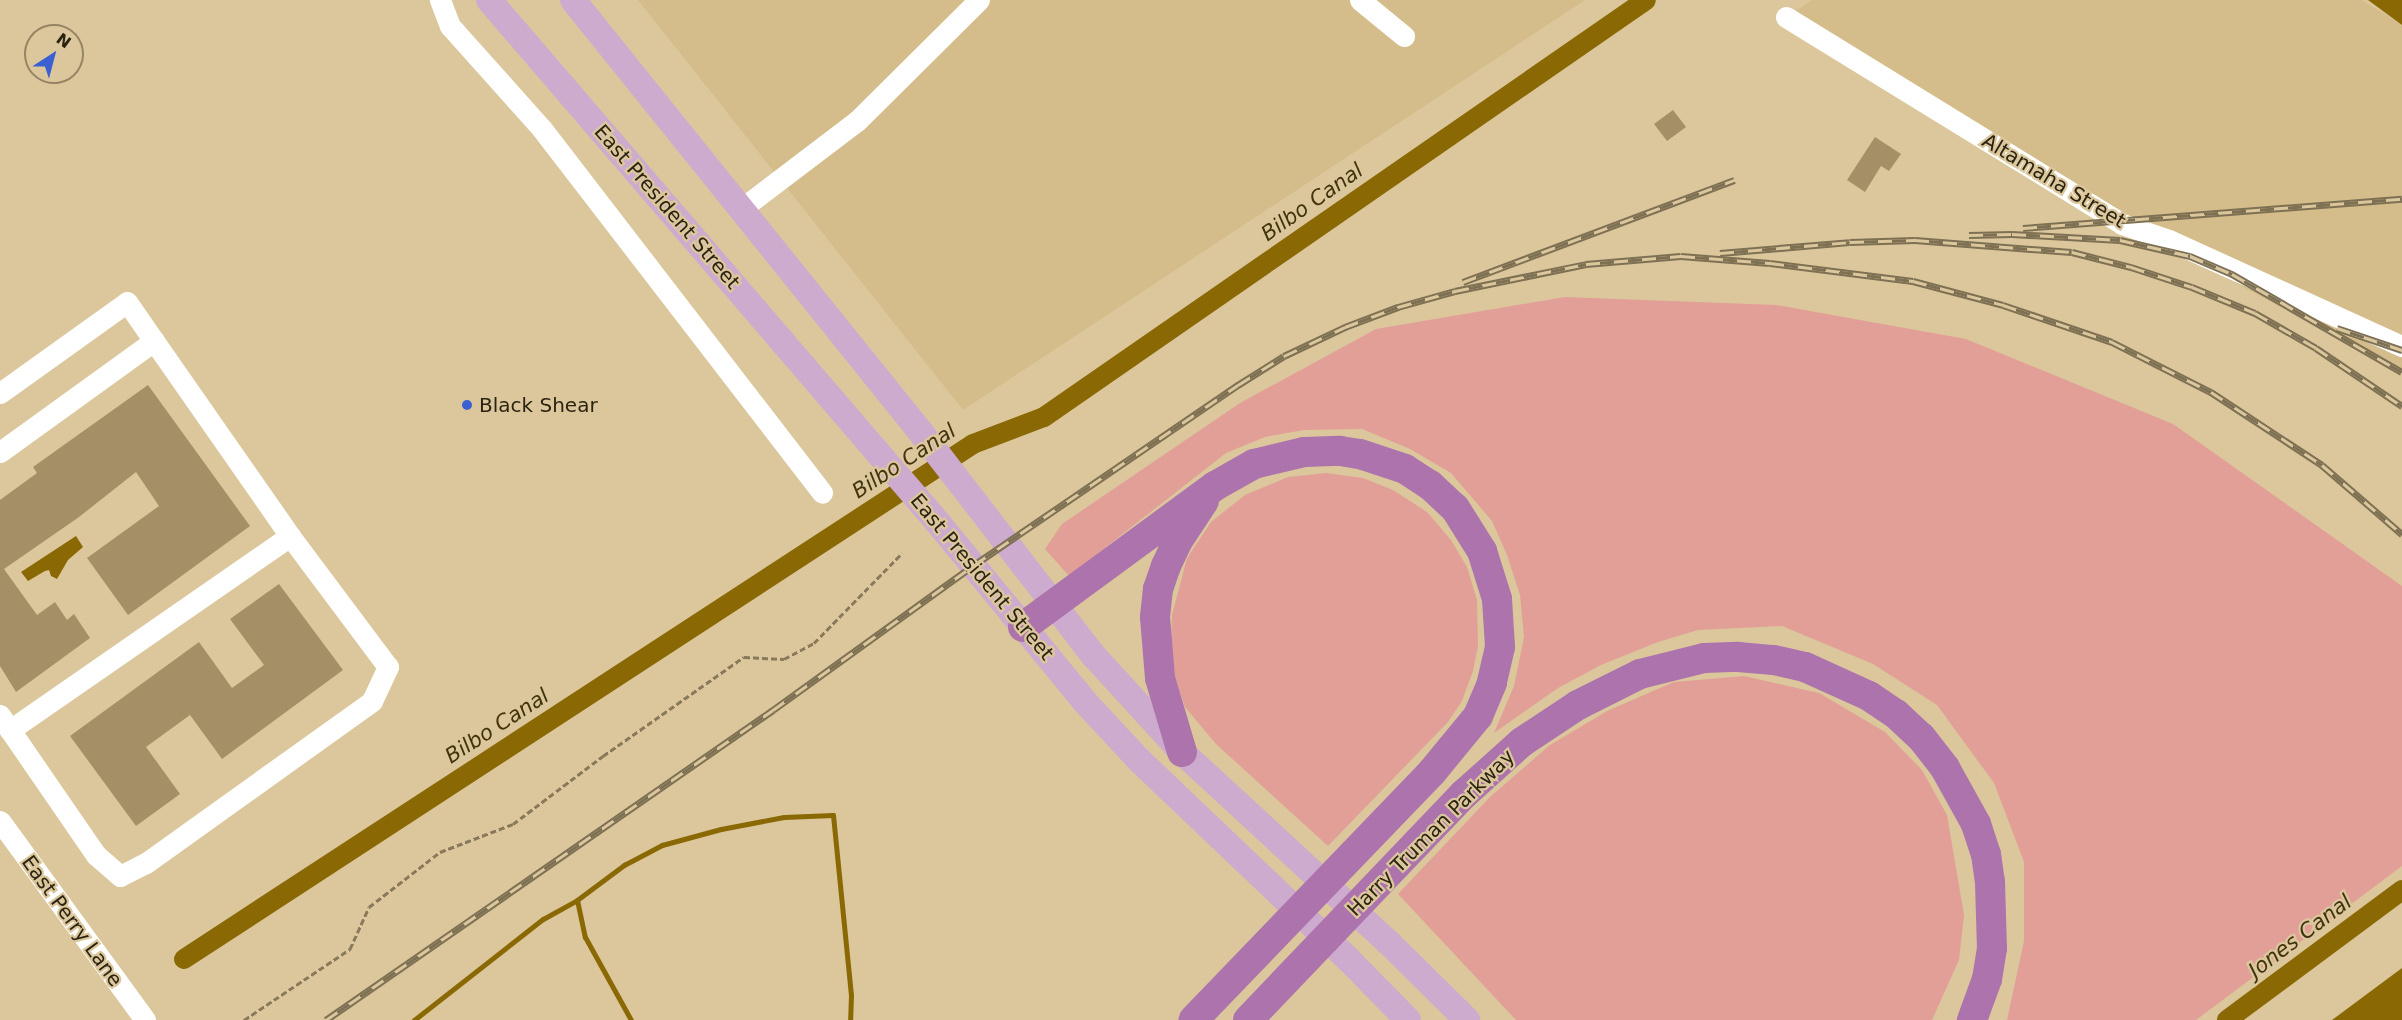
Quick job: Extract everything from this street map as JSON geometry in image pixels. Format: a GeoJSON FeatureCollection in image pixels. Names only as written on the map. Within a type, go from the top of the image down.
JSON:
{"type":"FeatureCollection","features":[{"type":"Feature","properties":{"kind":"highway","name":"Harry Truman Parkway"},"geometry":{"type":"LineString","coordinates":[[1023,627],[1215,486],[1254,464],[1304,452],[1340,451],[1360,454],[1405,469],[1430,485],[1455,508],[1482,551],[1493,580],[1500,646],[1487,698],[1465,734],[1432,772],[1193,1020]]}},
{"type":"Feature","properties":{"kind":"highway"},"geometry":{"type":"LineString","coordinates":[[1182,752],[1161,678],[1155,645],[1158,589],[1177,542],[1215,486]]}},
{"type":"Feature","properties":{"kind":"highway","name":"Harry Truman Parkway"},"geometry":{"type":"LineString","coordinates":[[1248,1020],[1492,767],[1522,742],[1578,705],[1640,674],[1671,664],[1704,658],[1738,657],[1774,660],[1838,680],[1869,696],[1896,714],[1921,737],[1945,768],[1965,800],[1986,854],[1992,918],[1992,948],[1987,979],[1972,1020]]}},
{"type":"Feature","properties":{"kind":"main road","name":"East President Street"},"geometry":{"type":"LineString","coordinates":[[489,0],[887,463],[1085,702],[1139,760],[1349,960],[1408,1020]]}},
{"type":"Feature","properties":{"kind":"main road","name":"East President Street"},"geometry":{"type":"LineString","coordinates":[[573,0],[923,435],[1094,656],[1182,752],[1389,943],[1467,1020]]}},
{"type":"Feature","properties":{"kind":"street"},"geometry":{"type":"LineString","coordinates":[[440,0],[450,26],[542,129],[822,493]]}},
{"type":"Feature","properties":{"kind":"street"},"geometry":{"type":"LineString","coordinates":[[741,209],[857,121],[979,0]]}},
{"type":"Feature","properties":{"kind":"street"},"geometry":{"type":"LineString","coordinates":[[1360,0],[1404,36]]}},
{"type":"Feature","properties":{"kind":"street","name":"Altamaha Street"},"geometry":{"type":"LineString","coordinates":[[1786,17],[2122,224],[2169,240],[2402,345]]}},
{"type":"Feature","properties":{"kind":"street"},"geometry":{"type":"LineString","coordinates":[[0,393],[127,302],[290,537],[388,667],[372,701],[146,863],[120,876],[96,855],[5,723],[290,537]]}},
{"type":"Feature","properties":{"kind":"street"},"geometry":{"type":"LineString","coordinates":[[0,452],[154,341]]}},
{"type":"Feature","properties":{"kind":"street","name":"East Perry Lane"},"geometry":{"type":"LineString","coordinates":[[0,821],[145,1020]]}},
{"type":"Feature","properties":{"kind":"path"},"geometry":{"type":"LineString","coordinates":[[244,1020],[350,948],[369,907],[440,852],[513,824],[603,756],[744,657],[784,659],[814,643],[902,554]]}},
{"type":"Feature","properties":{"kind":"shaded area"},"geometry":{"type":"Polygon","coordinates":[[[638,0],[1585,0],[963,410],[638,0]]]}},
{"type":"Feature","properties":{"kind":"shaded area"},"geometry":{"type":"Polygon","coordinates":[[[1812,0],[2361,0],[2402,24],[2402,370],[2122,224],[1786,17],[1812,0]]]}},
{"type":"Feature","properties":{"kind":"shaded area"},"geometry":{"type":"Polygon","coordinates":[[[2368,0],[2402,0],[2402,25],[2368,0]]]}},
{"type":"Feature","properties":{"kind":"shaded area"},"geometry":{"type":"Polygon","coordinates":[[[1565,297],[1776,305],[1966,339],[2173,424],[2402,586],[2402,866],[2196,1020],[2007,1020],[2024,941],[2024,862],[1994,783],[1937,705],[1873,664],[1782,626],[1698,630],[1658,642],[1601,665],[1558,688],[1494,733],[1514,686],[1524,637],[1520,595],[1507,555],[1492,521],[1451,473],[1410,449],[1362,429],[1304,430],[1265,437],[1226,453],[1069,576],[1045,549],[1062,524],[1240,403],[1376,329],[1565,297]]]}},
{"type":"Feature","properties":{"kind":"shaded area"},"geometry":{"type":"Polygon","coordinates":[[[1326,473],[1363,478],[1393,490],[1427,512],[1451,540],[1467,567],[1477,600],[1478,646],[1473,671],[1462,701],[1448,722],[1328,846],[1216,744],[1185,707],[1170,662],[1172,615],[1187,558],[1211,522],[1245,495],[1288,477],[1326,473]]]}},
{"type":"Feature","properties":{"kind":"shaded area"},"geometry":{"type":"Polygon","coordinates":[[[76,536],[83,547],[68,560],[57,579],[51,576],[49,570],[28,581],[21,572],[76,536]]]}},
{"type":"Feature","properties":{"kind":"shaded area"},"geometry":{"type":"Polygon","coordinates":[[[1744,676],[1819,693],[1885,732],[1922,770],[1947,815],[1964,915],[1959,960],[1932,1020],[1516,1020],[1398,894],[1490,797],[1550,745],[1607,711],[1674,682],[1744,676]]]}},
{"type":"Feature","properties":{"kind":"shaded area"},"geometry":{"type":"Polygon","coordinates":[[[2402,968],[2402,1020],[2332,1020],[2402,968]]]}},
{"type":"Feature","properties":{"kind":"building"},"geometry":{"type":"Polygon","coordinates":[[[1673,110],[1686,127],[1667,141],[1654,124],[1673,110]]]}},
{"type":"Feature","properties":{"kind":"building"},"geometry":{"type":"Polygon","coordinates":[[[1875,137],[1901,154],[1889,171],[1881,166],[1865,192],[1847,180],[1875,137]]]}},
{"type":"Feature","properties":{"kind":"building"},"geometry":{"type":"Polygon","coordinates":[[[148,385],[250,526],[128,615],[87,558],[159,506],[136,472],[79,517],[4,569],[37,615],[55,602],[67,620],[74,614],[90,638],[16,692],[0,666],[0,500],[37,473],[33,467],[148,385]]]}},
{"type":"Feature","properties":{"kind":"building"},"geometry":{"type":"Polygon","coordinates":[[[279,584],[343,670],[222,759],[190,715],[146,747],[180,794],[136,826],[70,736],[199,642],[232,688],[264,665],[230,619],[279,584]]]}},
{"type":"Feature","properties":{"kind":"waterway","name":"Bilbo Canal"},"geometry":{"type":"LineString","coordinates":[[184,959],[973,444],[1044,417],[1646,0]]}},
{"type":"Feature","properties":{"kind":"waterway"},"geometry":{"type":"LineString","coordinates":[[414,1020],[543,919],[577,900],[624,865],[662,845],[721,829],[784,817],[833,815],[851,995],[850,1020]]}},
{"type":"Feature","properties":{"kind":"waterway","name":"Jones Canal"},"geometry":{"type":"LineString","coordinates":[[2227,1020],[2402,890]]}},
{"type":"Feature","properties":{"kind":"waterway"},"geometry":{"type":"LineString","coordinates":[[577,900],[585,937],[631,1020]]}},
{"type":"Feature","properties":{"kind":"railway"},"geometry":{"type":"LineString","coordinates":[[1463,282],[1735,180]]}},
{"type":"Feature","properties":{"kind":"railway"},"geometry":{"type":"LineString","coordinates":[[2023,228],[2402,199]]}},
{"type":"Feature","properties":{"kind":"railway"},"geometry":{"type":"LineString","coordinates":[[1969,235],[2012,234],[2120,240],[2190,256],[2232,274],[2402,372]]}},
{"type":"Feature","properties":{"kind":"railway"},"geometry":{"type":"LineString","coordinates":[[1720,253],[1850,242],[1915,240],[2072,252],[2131,267],[2192,287],[2255,313],[2316,348],[2402,406]]}},
{"type":"Feature","properties":{"kind":"railway"},"geometry":{"type":"LineString","coordinates":[[326,1020],[773,710],[974,565],[1238,385],[1284,356],[1345,327],[1398,307],[1455,291],[1586,264],[1681,256],[1770,263],[1913,281],[2003,305],[2112,342],[2211,392],[2322,465],[2402,534]]}},
{"type":"Feature","properties":{"kind":"railway"},"geometry":{"type":"LineString","coordinates":[[2337,328],[2402,350]]}},
{"type":"Feature","properties":{"kind":"place","name":"Black Shear"},"geometry":{"type":"Point","coordinates":[467,405]}}]}
